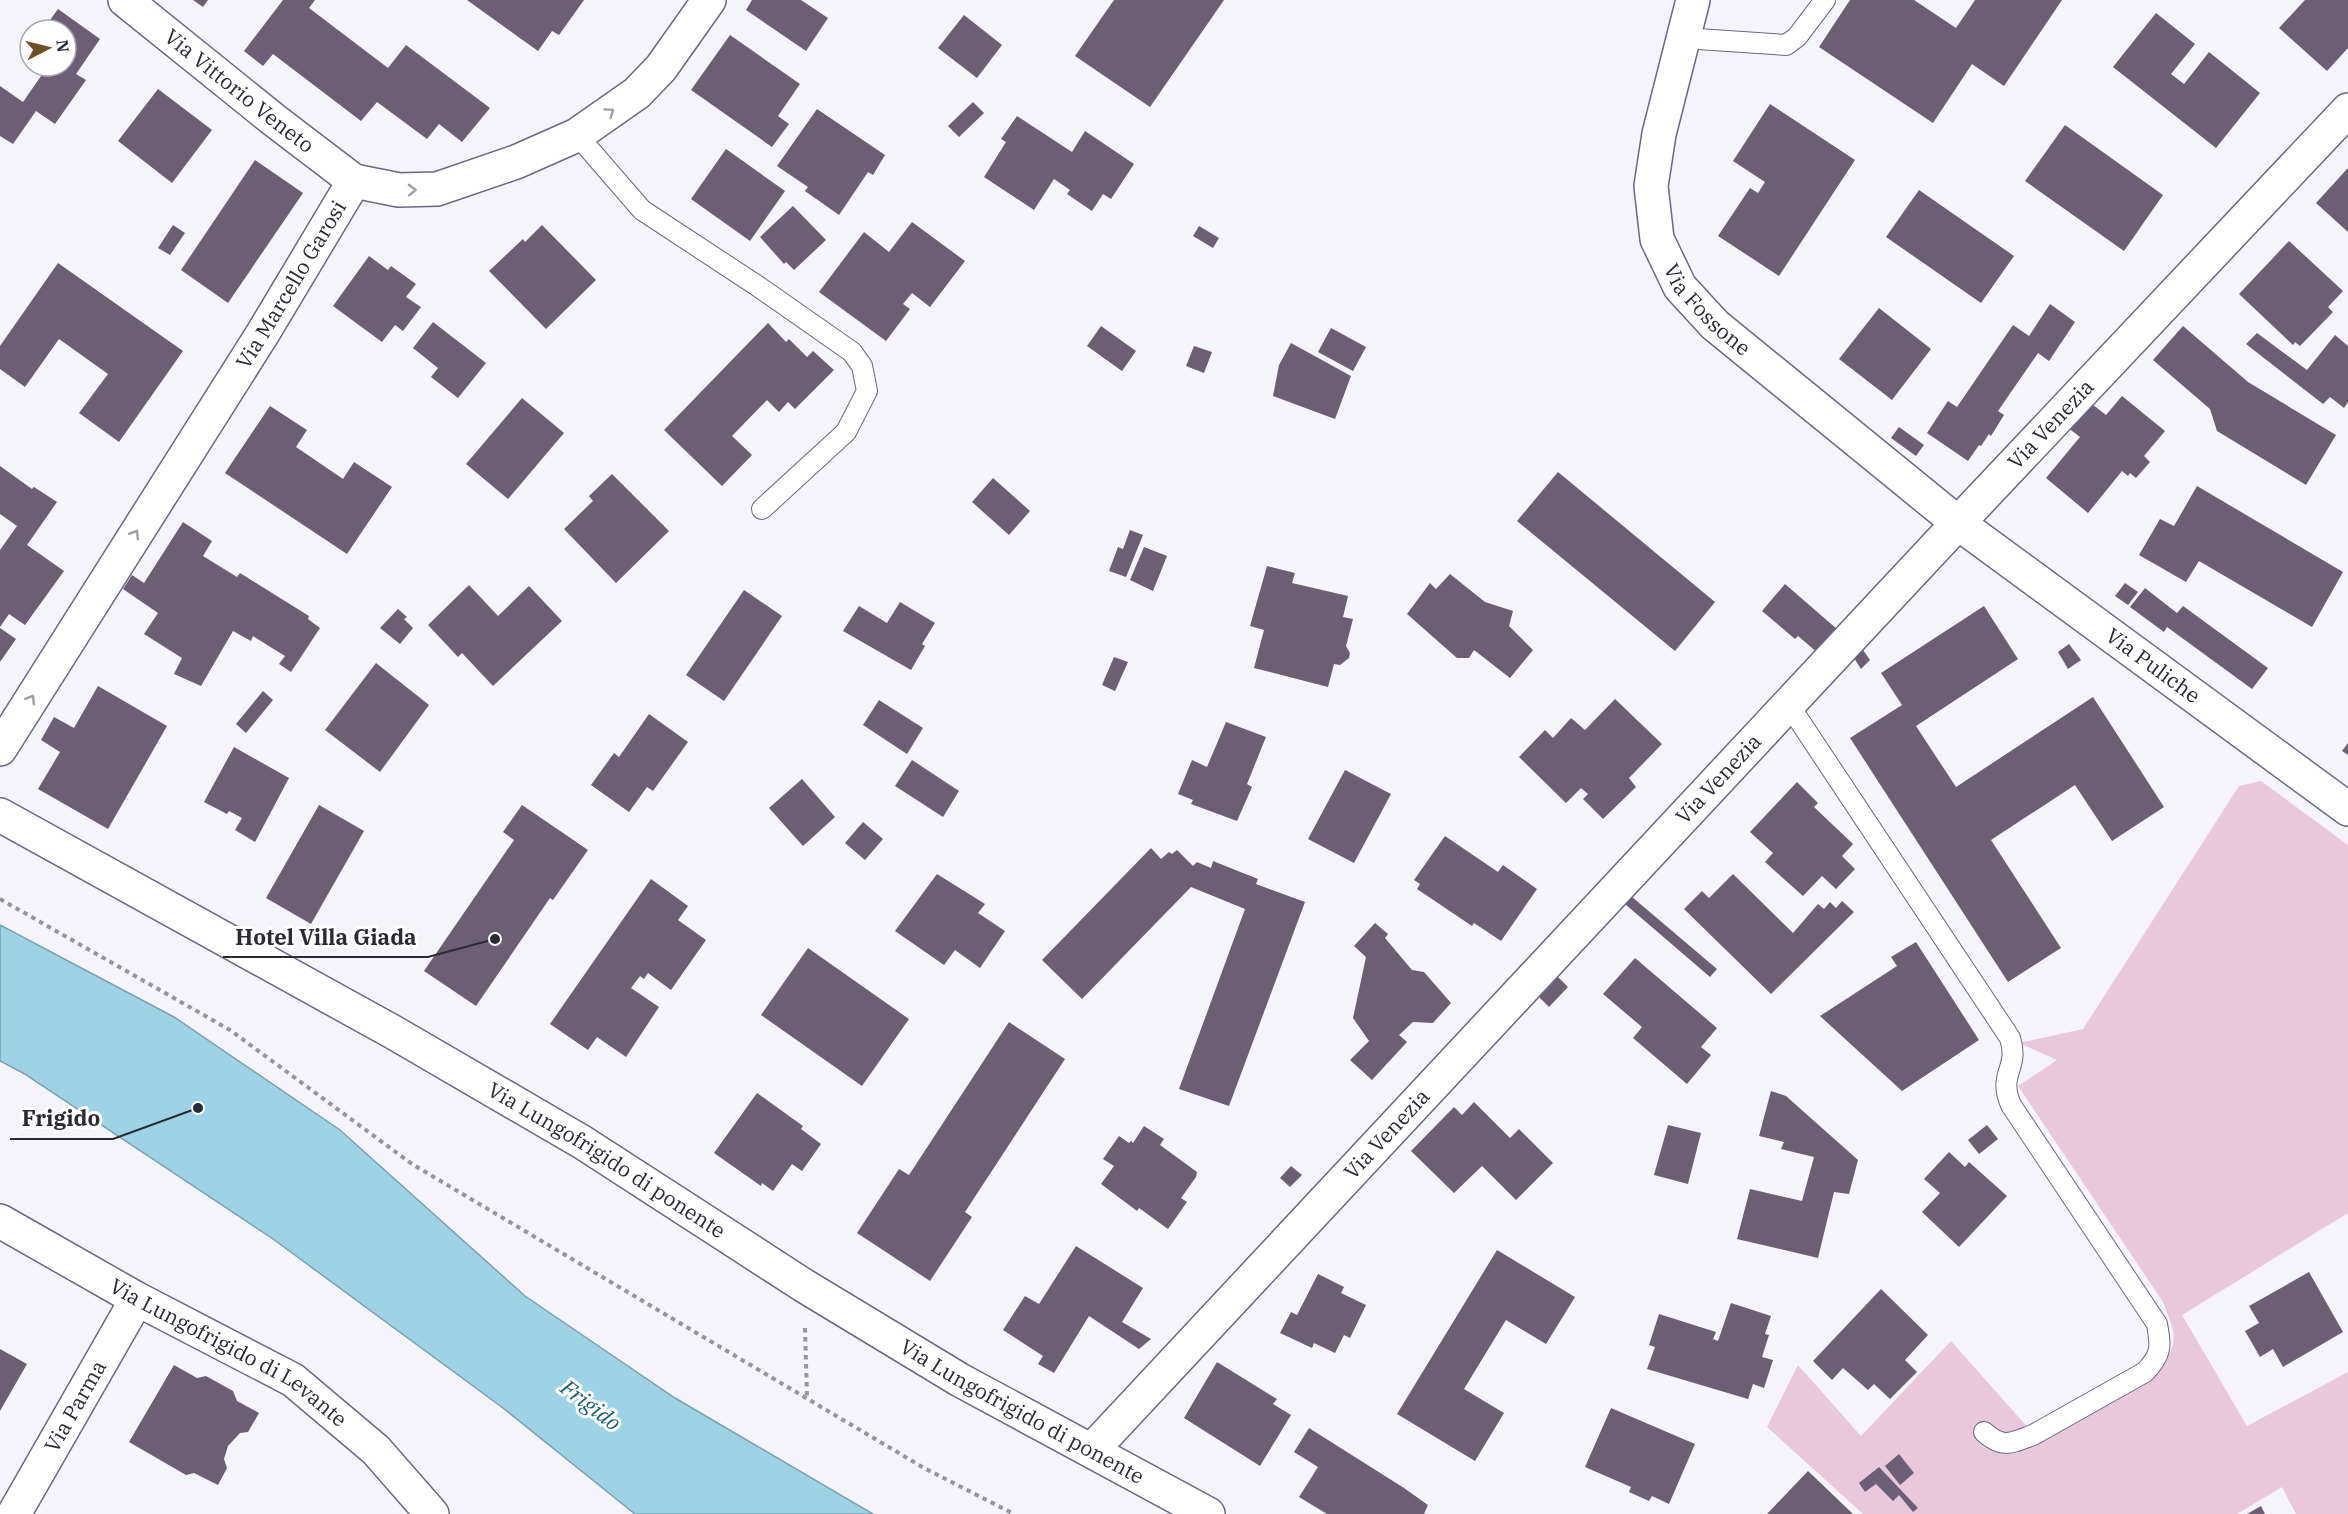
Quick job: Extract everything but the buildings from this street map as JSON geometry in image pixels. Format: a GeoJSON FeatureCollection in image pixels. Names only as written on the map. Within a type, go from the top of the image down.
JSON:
{"type":"FeatureCollection","features":[{"type":"Feature","properties":{"kind":"street","name":"Via Vittorio Veneto"},"geometry":{"type":"LineString","coordinates":[[125,0],[354,181]]}},
{"type":"Feature","properties":{"kind":"street","name":"Via Marcello Garosi"},"geometry":{"type":"LineString","coordinates":[[0,749],[263,333],[354,181],[399,190],[437,189],[516,162],[577,135],[637,93],[661,68],[708,0]]}},
{"type":"Feature","properties":{"kind":"street","name":"Via Fossone"},"geometry":{"type":"LineString","coordinates":[[1693,0],[1659,134],[1651,186],[1657,239],[1680,287],[1715,325],[1958,523]]}},
{"type":"Feature","properties":{"kind":"street","name":"Via Venezia"},"geometry":{"type":"LineString","coordinates":[[1092,1450],[1958,523],[2348,110]]}},
{"type":"Feature","properties":{"kind":"street","name":"Via Puliche"},"geometry":{"type":"LineString","coordinates":[[1958,523],[2348,809]]}},
{"type":"Feature","properties":{"kind":"street","name":"Via Lungofrigido di ponente"},"geometry":{"type":"LineString","coordinates":[[0,815],[393,1032],[562,1130],[803,1285],[960,1380],[1208,1514]]}},
{"type":"Feature","properties":{"kind":"street","name":"Via Lungofrigido di Levante"},"geometry":{"type":"LineString","coordinates":[[0,1221],[137,1299],[293,1380],[376,1450],[432,1514]]}},
{"type":"Feature","properties":{"kind":"street","name":"Via Parma"},"geometry":{"type":"LineString","coordinates":[[14,1514],[137,1299]]}},
{"type":"Feature","properties":{"kind":"lane"},"geometry":{"type":"LineString","coordinates":[[1683,38],[1786,45],[1797,36],[1825,0]]}},
{"type":"Feature","properties":{"kind":"lane"},"geometry":{"type":"LineString","coordinates":[[577,135],[642,210],[852,352],[862,366],[867,391],[846,432],[762,509]]}},
{"type":"Feature","properties":{"kind":"lane"},"geometry":{"type":"LineString","coordinates":[[1788,705],[2010,1038],[2014,1050],[2013,1062],[2006,1076],[2005,1091],[2011,1105],[2157,1324],[2160,1344],[2157,1359],[2145,1372],[2033,1435],[2017,1441],[2005,1444],[1995,1441],[1984,1432]]}},
{"type":"Feature","properties":{"kind":"path"},"geometry":{"type":"LineString","coordinates":[[0,899],[230,1030],[412,1164],[924,1468],[1014,1514]]}},
{"type":"Feature","properties":{"kind":"path"},"geometry":{"type":"LineString","coordinates":[[803,1285],[807,1399]]}},
{"type":"Feature","properties":{"kind":"shaded area"},"geometry":{"type":"Polygon","coordinates":[[[2261,781],[2348,845],[2348,1213],[2182,1315],[2247,1426],[2348,1372],[2348,1514],[2296,1514],[2282,1487],[2237,1514],[1863,1514],[1767,1427],[1798,1365],[1861,1436],[1951,1341],[2038,1439],[2163,1367],[2172,1348],[2174,1334],[2163,1302],[2018,1086],[2057,1060],[2019,1043],[2083,1029],[2239,786],[2261,781]]]}},
{"type":"Feature","properties":{"kind":"water"},"geometry":{"type":"Polygon","coordinates":[[[0,925],[174,1017],[340,1130],[525,1296],[675,1398],[873,1514],[635,1514],[503,1408],[273,1239],[23,1073],[0,1061],[0,925]]]}},
{"type":"Feature","properties":{"kind":"place","name":"Hotel Villa Giada"},"geometry":{"type":"Point","coordinates":[495,939]}},
{"type":"Feature","properties":{"kind":"place","name":"Frigido"},"geometry":{"type":"Point","coordinates":[198,1108]}}]}
